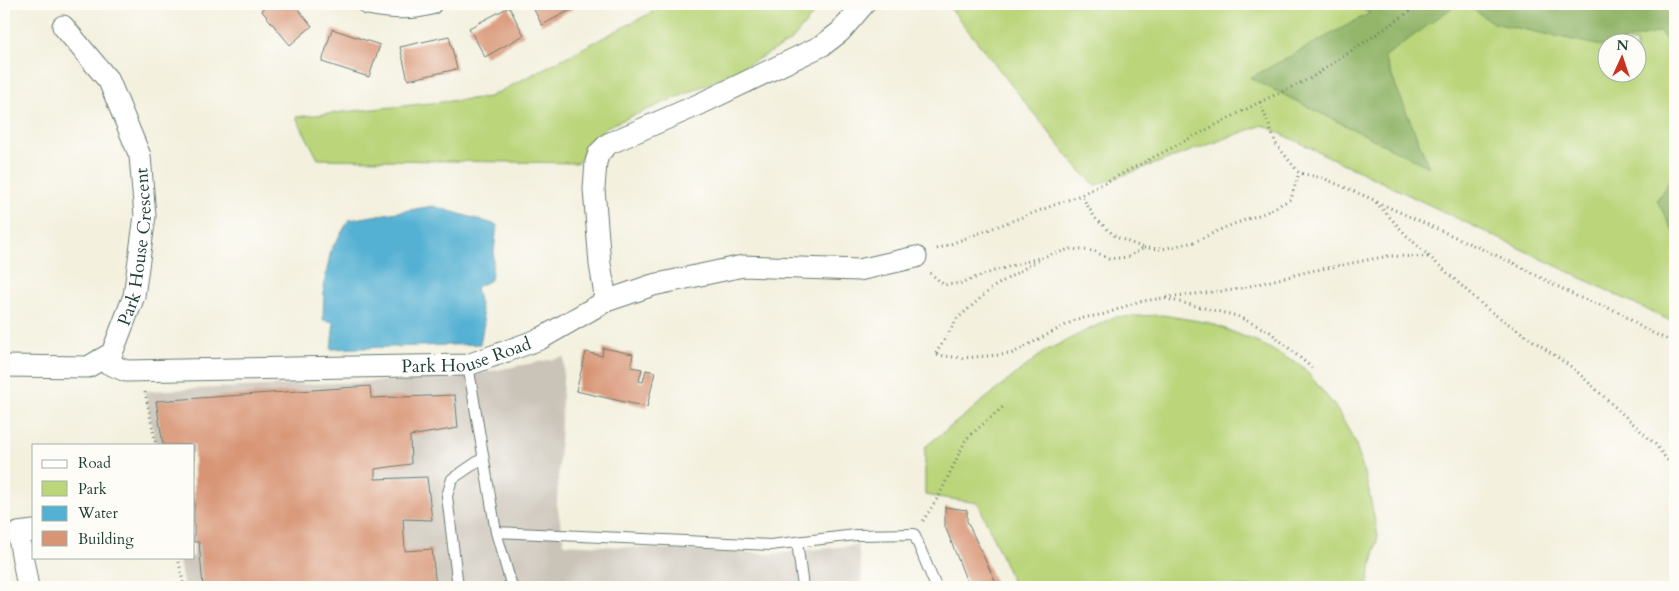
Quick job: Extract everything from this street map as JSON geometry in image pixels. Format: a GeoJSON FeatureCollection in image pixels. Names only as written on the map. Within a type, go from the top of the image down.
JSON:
{"type":"FeatureCollection","features":[{"type":"Feature","properties":{"kind":"street"},"geometry":{"type":"LineString","coordinates":[[368,4],[392,8],[419,8],[431,4]]}},
{"type":"Feature","properties":{"kind":"street"},"geometry":{"type":"LineString","coordinates":[[606,301],[600,264],[594,189],[596,162],[599,153],[608,144],[700,104],[823,45],[840,32],[864,4]]}},
{"type":"Feature","properties":{"kind":"street","name":"Park House Crescent"},"geometry":{"type":"LineString","coordinates":[[63,26],[109,81],[140,156],[145,216],[134,296],[112,353],[100,360]]}},
{"type":"Feature","properties":{"kind":"street","name":"Park House Road"},"geometry":{"type":"LineString","coordinates":[[100,360],[126,371],[468,365],[540,339],[606,301],[653,285],[743,266],[859,270],[916,257]]}},
{"type":"Feature","properties":{"kind":"street"},"geometry":{"type":"LineString","coordinates":[[4,366],[88,367],[100,360]]}},
{"type":"Feature","properties":{"kind":"street"},"geometry":{"type":"LineString","coordinates":[[28,587],[18,533],[32,531]]}},
{"type":"Feature","properties":{"kind":"lane"},"geometry":{"type":"LineString","coordinates":[[468,365],[496,532],[512,587]]}},
{"type":"Feature","properties":{"kind":"lane"},"geometry":{"type":"LineString","coordinates":[[458,587],[447,496],[452,479],[483,458]]}},
{"type":"Feature","properties":{"kind":"lane"},"geometry":{"type":"LineString","coordinates":[[496,532],[770,545],[856,536],[914,534],[936,587]]}},
{"type":"Feature","properties":{"kind":"lane"},"geometry":{"type":"LineString","coordinates":[[797,542],[803,587]]}},
{"type":"Feature","properties":{"kind":"path"},"geometry":{"type":"LineString","coordinates":[[1144,248],[1128,256],[1109,259],[1094,251],[1070,249],[994,271],[961,283],[944,285],[932,276],[916,257],[1081,195],[1260,102],[1311,78],[1421,4]]}},
{"type":"Feature","properties":{"kind":"path"},"geometry":{"type":"LineString","coordinates":[[1260,102],[1276,144],[1299,173],[1323,178],[1374,200],[1511,262],[1578,297],[1619,312],[1644,329],[1675,343]]}},
{"type":"Feature","properties":{"kind":"path"},"geometry":{"type":"LineString","coordinates":[[1081,195],[1094,218],[1116,237],[1144,248],[1162,249],[1194,242],[1226,227],[1267,212],[1291,199],[1299,173]]}},
{"type":"Feature","properties":{"kind":"path"},"geometry":{"type":"LineString","coordinates":[[1374,200],[1407,236],[1487,309],[1574,368],[1655,444],[1675,470]]}},
{"type":"Feature","properties":{"kind":"path"},"geometry":{"type":"LineString","coordinates":[[1043,257],[992,288],[957,319],[934,355],[963,358],[1011,354],[1076,319],[1105,314],[1137,302],[1234,290],[1311,271],[1388,256],[1431,258]]}},
{"type":"Feature","properties":{"kind":"path"},"geometry":{"type":"LineString","coordinates":[[1163,298],[1237,316],[1270,332],[1312,368]]}},
{"type":"Feature","properties":{"kind":"path"},"geometry":{"type":"LineString","coordinates":[[126,371],[145,391],[156,444]]}},
{"type":"Feature","properties":{"kind":"path"},"geometry":{"type":"LineString","coordinates":[[914,534],[940,494],[966,439],[1003,407]]}},
{"type":"Feature","properties":{"kind":"path"},"geometry":{"type":"LineString","coordinates":[[178,558],[184,587]]}},
{"type":"Feature","properties":{"kind":"shaded area"},"geometry":{"type":"Polygon","coordinates":[[[564,357],[557,504],[564,544],[771,554],[858,545],[863,587],[184,587],[178,558],[195,558],[195,444],[156,444],[145,391],[456,378],[564,357]]]}},
{"type":"Feature","properties":{"kind":"green space"},"geometry":{"type":"Polygon","coordinates":[[[668,4],[822,4],[791,41],[723,78],[606,127],[577,163],[318,159],[296,117],[489,97],[668,4]]]}},
{"type":"Feature","properties":{"kind":"green space"},"geometry":{"type":"Polygon","coordinates":[[[947,4],[1675,4],[1675,323],[1263,125],[1096,185],[1079,170],[947,4]]]}},
{"type":"Feature","properties":{"kind":"green space"},"geometry":{"type":"Polygon","coordinates":[[[1351,4],[1457,4],[1384,57],[1429,167],[1250,78],[1370,13],[1351,4]]]}},
{"type":"Feature","properties":{"kind":"green space"},"geometry":{"type":"Polygon","coordinates":[[[1466,4],[1675,4],[1675,51],[1660,32],[1646,35],[1646,32],[1596,32],[1596,45],[1493,23],[1466,4]]]}},
{"type":"Feature","properties":{"kind":"green space"},"geometry":{"type":"Polygon","coordinates":[[[1675,172],[1675,235],[1657,200],[1675,172]]]}},
{"type":"Feature","properties":{"kind":"green space"},"geometry":{"type":"Polygon","coordinates":[[[1163,315],[1210,323],[1258,342],[1303,367],[1334,405],[1355,441],[1368,487],[1378,536],[1367,587],[1015,587],[978,503],[925,495],[925,447],[1045,351],[1114,317],[1163,315]]]}},
{"type":"Feature","properties":{"kind":"water"},"geometry":{"type":"Polygon","coordinates":[[[433,206],[497,225],[491,280],[476,287],[484,323],[480,344],[331,349],[334,322],[323,320],[324,284],[331,250],[349,220],[433,206]]]}},
{"type":"Feature","properties":{"kind":"building"},"geometry":{"type":"Polygon","coordinates":[[[269,4],[294,4],[312,26],[290,45],[261,10],[269,4]]]}},
{"type":"Feature","properties":{"kind":"building"},"geometry":{"type":"Polygon","coordinates":[[[531,4],[582,4],[542,25],[531,4]]]}},
{"type":"Feature","properties":{"kind":"building"},"geometry":{"type":"Polygon","coordinates":[[[509,7],[524,35],[485,57],[469,28],[509,7]]]}},
{"type":"Feature","properties":{"kind":"building"},"geometry":{"type":"Polygon","coordinates":[[[332,29],[380,45],[369,77],[322,62],[332,29]]]}},
{"type":"Feature","properties":{"kind":"building"},"geometry":{"type":"Polygon","coordinates":[[[449,36],[457,69],[408,80],[400,47],[449,36]]]}},
{"type":"Feature","properties":{"kind":"building"},"geometry":{"type":"Polygon","coordinates":[[[603,348],[633,354],[631,367],[642,369],[639,381],[643,382],[646,370],[655,372],[647,407],[576,391],[586,352],[602,356],[603,348]]]}},
{"type":"Feature","properties":{"kind":"building"},"geometry":{"type":"Polygon","coordinates":[[[370,386],[371,398],[455,395],[458,428],[410,436],[411,464],[375,469],[375,479],[427,477],[432,520],[403,519],[405,551],[432,549],[436,587],[203,587],[199,542],[195,542],[195,444],[163,444],[156,401],[370,386]]]}},
{"type":"Feature","properties":{"kind":"building"},"geometry":{"type":"Polygon","coordinates":[[[945,507],[967,510],[967,521],[996,583],[987,587],[969,587],[945,526],[945,507]]]}}]}
